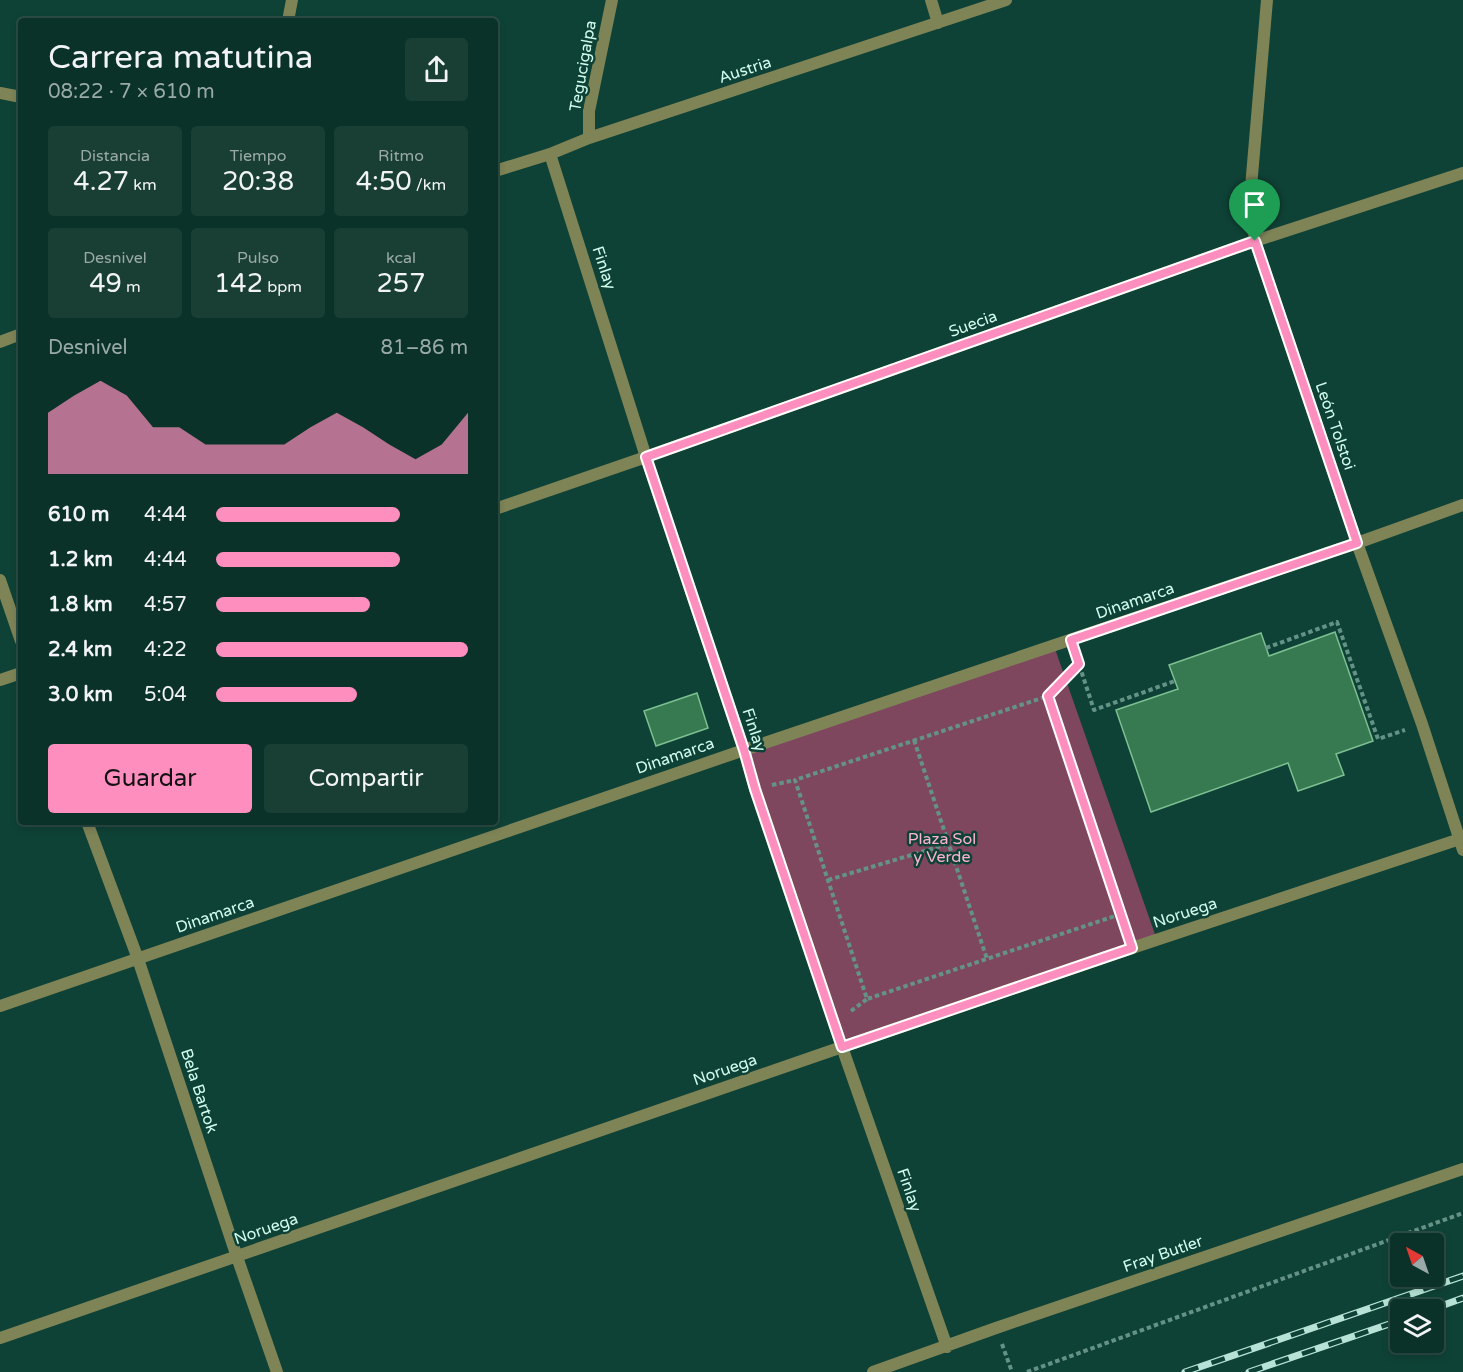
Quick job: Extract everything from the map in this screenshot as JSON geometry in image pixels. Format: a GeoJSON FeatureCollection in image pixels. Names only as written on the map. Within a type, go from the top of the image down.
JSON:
{"type":"FeatureCollection","features":[{"type":"Feature","properties":{"kind":"street"},"geometry":{"type":"LineString","coordinates":[[289,18],[292,0]]}},
{"type":"Feature","properties":{"kind":"street","name":"Tegucigalpa"},"geometry":{"type":"LineString","coordinates":[[589,138],[590,111],[612,0]]}},
{"type":"Feature","properties":{"kind":"street"},"geometry":{"type":"LineString","coordinates":[[931,0],[938,23]]}},
{"type":"Feature","properties":{"kind":"street","name":"Austria"},"geometry":{"type":"LineString","coordinates":[[498,170],[1006,0]]}},
{"type":"Feature","properties":{"kind":"street","name":"León Tolstoi"},"geometry":{"type":"LineString","coordinates":[[1267,0],[1250,199],[1255,241],[1462,843]]}},
{"type":"Feature","properties":{"kind":"street"},"geometry":{"type":"LineString","coordinates":[[0,93],[18,96]]}},
{"type":"Feature","properties":{"kind":"street","name":"Finlay"},"geometry":{"type":"LineString","coordinates":[[550,154],[755,789],[947,1347]]}},
{"type":"Feature","properties":{"kind":"street","name":"Suecia"},"geometry":{"type":"LineString","coordinates":[[498,508],[1255,241],[1463,173]]}},
{"type":"Feature","properties":{"kind":"street"},"geometry":{"type":"LineString","coordinates":[[0,342],[18,335]]}},
{"type":"Feature","properties":{"kind":"street","name":"Dinamarca"},"geometry":{"type":"LineString","coordinates":[[0,1006],[1463,505]]}},
{"type":"Feature","properties":{"kind":"street"},"geometry":{"type":"LineString","coordinates":[[0,580],[18,632]]}},
{"type":"Feature","properties":{"kind":"street"},"geometry":{"type":"LineString","coordinates":[[0,680],[18,674]]}},
{"type":"Feature","properties":{"kind":"street","name":"Bela Bartok"},"geometry":{"type":"LineString","coordinates":[[88,825],[138,959],[277,1372]]}},
{"type":"Feature","properties":{"kind":"street","name":"Noruega"},"geometry":{"type":"LineString","coordinates":[[0,1338],[1132,948],[1462,843]]}},
{"type":"Feature","properties":{"kind":"street","name":"Fray Butler"},"geometry":{"type":"LineString","coordinates":[[873,1372],[1463,1169]]}},
{"type":"Feature","properties":{"kind":"path"},"geometry":{"type":"LineString","coordinates":[[1266,648],[1337,622],[1378,739],[1422,724]]}},
{"type":"Feature","properties":{"kind":"path"},"geometry":{"type":"LineString","coordinates":[[1071,640],[1095,710],[1175,681]]}},
{"type":"Feature","properties":{"kind":"path"},"geometry":{"type":"LineString","coordinates":[[1079,664],[1048,696],[795,780],[867,999],[1121,914]]}},
{"type":"Feature","properties":{"kind":"path"},"geometry":{"type":"LineString","coordinates":[[1048,696],[1132,948]]}},
{"type":"Feature","properties":{"kind":"path"},"geometry":{"type":"LineString","coordinates":[[914,740],[987,959]]}},
{"type":"Feature","properties":{"kind":"path"},"geometry":{"type":"LineString","coordinates":[[828,880],[948,844]]}},
{"type":"Feature","properties":{"kind":"path"},"geometry":{"type":"LineString","coordinates":[[1027,1372],[1463,1213]]}},
{"type":"Feature","properties":{"kind":"path"},"geometry":{"type":"LineString","coordinates":[[996,1329],[1012,1372]]}},
{"type":"Feature","properties":{"kind":"green space","name":"Plaza Sol y Verde"},"geometry":{"type":"Polygon","coordinates":[[[1054,646],[1157,940],[842,1047],[744,750],[1054,646]]]}},
{"type":"Feature","properties":{"kind":"building"},"geometry":{"type":"Polygon","coordinates":[[[1335,632],[1373,741],[1336,754],[1344,775],[1298,791],[1288,763],[1151,812],[1116,710],[1178,689],[1169,665],[1261,633],[1269,656],[1335,632]]]}},
{"type":"Feature","properties":{"kind":"building"},"geometry":{"type":"Polygon","coordinates":[[[697,693],[708,728],[656,746],[644,711],[697,693]]]}},
{"type":"Feature","properties":{"kind":"railway"},"geometry":{"type":"LineString","coordinates":[[1185,1372],[1463,1276]]}},
{"type":"Feature","properties":{"kind":"railway"},"geometry":{"type":"LineString","coordinates":[[1444,1305],[1463,1298]]}},
{"type":"Feature","properties":{"kind":"railway"},"geometry":{"type":"LineString","coordinates":[[1249,1372],[1390,1324]]}},
{"type":"Feature","properties":{"kind":"route"},"geometry":{"type":"LineString","coordinates":[[1255,241],[1357,543],[1071,640],[1079,664],[1048,696],[1132,948],[842,1047],[646,457],[1255,241]]}}]}
